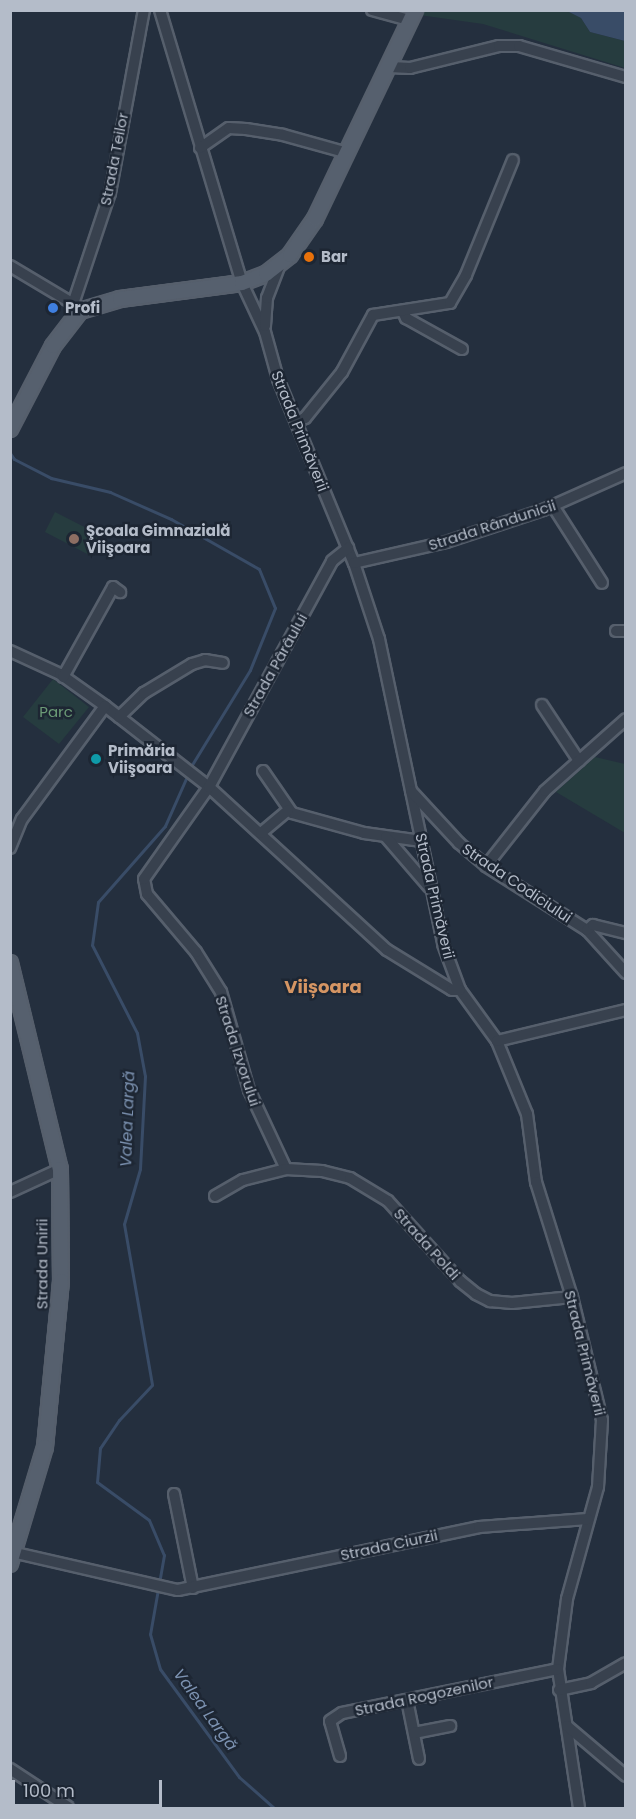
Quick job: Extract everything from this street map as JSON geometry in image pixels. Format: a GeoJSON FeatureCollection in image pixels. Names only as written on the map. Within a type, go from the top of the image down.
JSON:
{"type":"FeatureCollection","features":[{"type":"Feature","properties":{"kind":"main road"},"geometry":{"type":"LineString","coordinates":[[10,429],[53,346],[77,307],[120,298],[242,283],[279,267],[308,232],[390,66],[412,15]]}},
{"type":"Feature","properties":{"kind":"main road","name":"Strada Unirii"},"geometry":{"type":"LineString","coordinates":[[10,963],[60,1169],[61,1281],[45,1447],[13,1559]]}},
{"type":"Feature","properties":{"kind":"street","name":"Strada Teilor"},"geometry":{"type":"LineString","coordinates":[[77,307],[110,193],[144,10]]}},
{"type":"Feature","properties":{"kind":"street"},"geometry":{"type":"LineString","coordinates":[[160,10],[242,283],[265,332]]}},
{"type":"Feature","properties":{"kind":"street"},"geometry":{"type":"LineString","coordinates":[[372,10],[412,15]]}},
{"type":"Feature","properties":{"kind":"street"},"geometry":{"type":"LineString","coordinates":[[390,66],[410,68],[499,46],[519,46],[626,77]]}},
{"type":"Feature","properties":{"kind":"street"},"geometry":{"type":"LineString","coordinates":[[200,148],[229,128],[246,129],[348,153]]}},
{"type":"Feature","properties":{"kind":"street"},"geometry":{"type":"LineString","coordinates":[[297,422],[305,418],[342,372],[374,315],[384,311],[403,312],[446,305],[452,300],[513,160]]}},
{"type":"Feature","properties":{"kind":"street"},"geometry":{"type":"LineString","coordinates":[[10,266],[77,307]]}},
{"type":"Feature","properties":{"kind":"street"},"geometry":{"type":"LineString","coordinates":[[265,332],[267,298],[279,267]]}},
{"type":"Feature","properties":{"kind":"street"},"geometry":{"type":"LineString","coordinates":[[403,312],[406,318],[462,349]]}},
{"type":"Feature","properties":{"kind":"street","name":"Strada Primăverii"},"geometry":{"type":"LineString","coordinates":[[265,332],[278,379],[354,562],[379,639],[443,944],[460,990],[497,1041],[527,1114],[537,1182],[572,1297],[602,1420],[598,1487],[567,1599],[558,1669],[559,1690],[567,1725],[579,1809]]}},
{"type":"Feature","properties":{"kind":"street","name":"Strada Rândunicii"},"geometry":{"type":"LineString","coordinates":[[354,562],[446,542],[552,506],[626,473]]}},
{"type":"Feature","properties":{"kind":"street"},"geometry":{"type":"LineString","coordinates":[[552,506],[602,583]]}},
{"type":"Feature","properties":{"kind":"street","name":"Strada Pârâului"},"geometry":{"type":"LineString","coordinates":[[209,787],[332,561],[348,548]]}},
{"type":"Feature","properties":{"kind":"street"},"geometry":{"type":"LineString","coordinates":[[63,677],[113,587],[120,592]]}},
{"type":"Feature","properties":{"kind":"street"},"geometry":{"type":"LineString","coordinates":[[10,651],[63,677],[105,706],[209,787],[387,950],[452,990],[460,990]]}},
{"type":"Feature","properties":{"kind":"street"},"geometry":{"type":"LineString","coordinates":[[119,717],[144,693],[192,664],[205,660],[223,663]]}},
{"type":"Feature","properties":{"kind":"street"},"geometry":{"type":"LineString","coordinates":[[542,705],[579,760]]}},
{"type":"Feature","properties":{"kind":"street"},"geometry":{"type":"LineString","coordinates":[[10,848],[22,819],[105,706]]}},
{"type":"Feature","properties":{"kind":"street"},"geometry":{"type":"LineString","coordinates":[[486,866],[545,791],[626,720]]}},
{"type":"Feature","properties":{"kind":"street"},"geometry":{"type":"LineString","coordinates":[[262,771],[288,810],[386,837],[421,841]]}},
{"type":"Feature","properties":{"kind":"street","name":"Strada Izvorului"},"geometry":{"type":"LineString","coordinates":[[209,787],[144,879],[143,888],[196,952],[221,992],[249,1090],[286,1169]]}},
{"type":"Feature","properties":{"kind":"street","name":"Strada Codiciului"},"geometry":{"type":"LineString","coordinates":[[411,791],[459,843],[486,866],[586,930],[626,973]]}},
{"type":"Feature","properties":{"kind":"street"},"geometry":{"type":"LineString","coordinates":[[261,833],[288,810]]}},
{"type":"Feature","properties":{"kind":"street"},"geometry":{"type":"LineString","coordinates":[[386,837],[431,889]]}},
{"type":"Feature","properties":{"kind":"street"},"geometry":{"type":"LineString","coordinates":[[586,930],[593,926],[626,933]]}},
{"type":"Feature","properties":{"kind":"street"},"geometry":{"type":"LineString","coordinates":[[497,1041],[626,1010]]}},
{"type":"Feature","properties":{"kind":"street"},"geometry":{"type":"LineString","coordinates":[[10,1192],[60,1169]]}},
{"type":"Feature","properties":{"kind":"street"},"geometry":{"type":"LineString","coordinates":[[215,1196],[243,1180],[286,1169]]}},
{"type":"Feature","properties":{"kind":"street","name":"Strada Poldi"},"geometry":{"type":"LineString","coordinates":[[286,1169],[322,1171],[350,1178],[388,1201],[460,1281],[490,1301],[542,1302],[572,1297]]}},
{"type":"Feature","properties":{"kind":"street"},"geometry":{"type":"LineString","coordinates":[[174,1494],[193,1588]]}},
{"type":"Feature","properties":{"kind":"street","name":"Strada Ciurzii"},"geometry":{"type":"LineString","coordinates":[[13,1559],[172,1590],[193,1588],[479,1527],[588,1519]]}},
{"type":"Feature","properties":{"kind":"street"},"geometry":{"type":"LineString","coordinates":[[559,1690],[591,1683],[626,1663]]}},
{"type":"Feature","properties":{"kind":"street","name":"Strada Rogozenilor"},"geometry":{"type":"LineString","coordinates":[[340,1756],[330,1726],[331,1718],[558,1669]]}},
{"type":"Feature","properties":{"kind":"street"},"geometry":{"type":"LineString","coordinates":[[407,1700],[419,1759]]}},
{"type":"Feature","properties":{"kind":"street"},"geometry":{"type":"LineString","coordinates":[[567,1725],[626,1776]]}},
{"type":"Feature","properties":{"kind":"street"},"geometry":{"type":"LineString","coordinates":[[414,1733],[450,1726]]}},
{"type":"Feature","properties":{"kind":"street"},"geometry":{"type":"LineString","coordinates":[[10,1769],[68,1807]]}},
{"type":"Feature","properties":{"kind":"green space"},"geometry":{"type":"Polygon","coordinates":[[[391,11],[567,11],[581,18],[590,32],[625,41],[625,68],[483,24],[391,11]]]}},
{"type":"Feature","properties":{"kind":"green space"},"geometry":{"type":"Polygon","coordinates":[[[55,512],[102,536],[91,556],[45,532],[55,512]]]}},
{"type":"Feature","properties":{"kind":"green space","name":"Parc"},"geometry":{"type":"Polygon","coordinates":[[[53,679],[89,707],[59,744],[23,717],[53,679]]]}},
{"type":"Feature","properties":{"kind":"green space"},"geometry":{"type":"Polygon","coordinates":[[[595,757],[625,764],[625,833],[556,792],[595,757]]]}},
{"type":"Feature","properties":{"kind":"water"},"geometry":{"type":"Polygon","coordinates":[[[567,11],[625,11],[625,41],[590,32],[581,18],[567,11]]]}},
{"type":"Feature","properties":{"kind":"waterway","name":"Valea Largă"},"geometry":{"type":"LineString","coordinates":[[10,453],[14,459],[51,478],[110,492],[171,519],[259,569],[275,608],[250,670],[190,768]]}},
{"type":"Feature","properties":{"kind":"waterway","name":"Valea Largă"},"geometry":{"type":"LineString","coordinates":[[188,774],[165,826],[98,902],[92,945],[137,1033],[145,1076],[140,1169],[124,1224],[152,1385],[119,1420],[100,1448],[97,1482],[149,1520],[164,1555],[150,1634],[160,1669],[239,1777],[274,1808]]}},
{"type":"Feature","properties":{"kind":"place","name":"Bar"},"geometry":{"type":"Point","coordinates":[309,257]}},
{"type":"Feature","properties":{"kind":"place","name":"Profi"},"geometry":{"type":"Point","coordinates":[53,308]}},
{"type":"Feature","properties":{"kind":"place","name":"Şcoala Gimnazială Viişoara"},"geometry":{"type":"Point","coordinates":[74,539]}},
{"type":"Feature","properties":{"kind":"place","name":"Primăria Viişoara"},"geometry":{"type":"Point","coordinates":[96,759]}},
{"type":"Feature","properties":{"kind":"district","name":"Viișoara"},"geometry":{"type":"Point","coordinates":[323,987]}}]}
